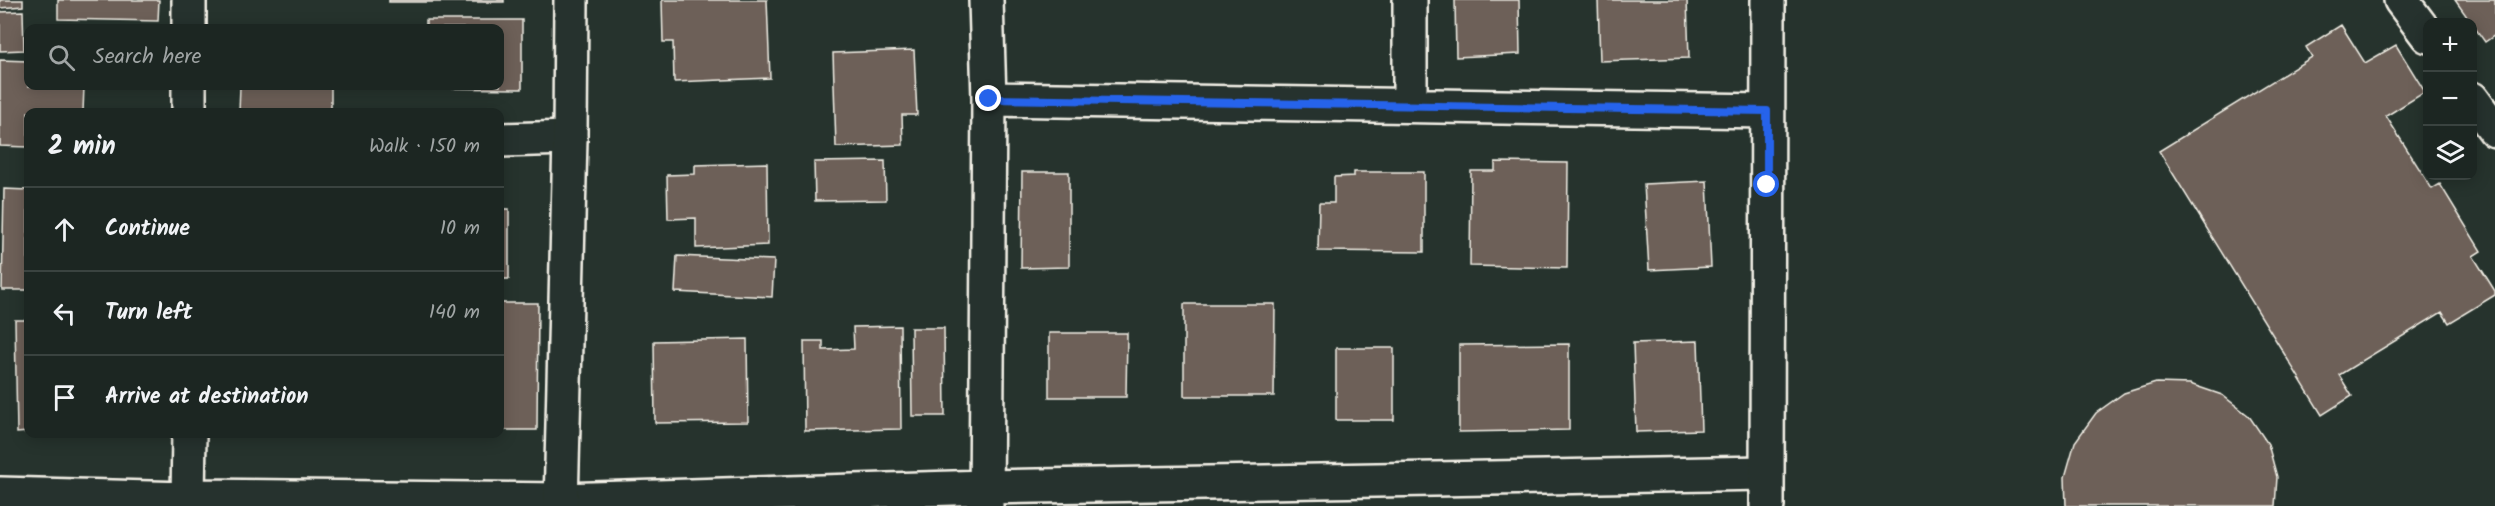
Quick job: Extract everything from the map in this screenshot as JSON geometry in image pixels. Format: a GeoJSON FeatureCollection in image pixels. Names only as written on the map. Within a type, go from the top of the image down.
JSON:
{"type":"FeatureCollection","features":[{"type":"Feature","properties":{"kind":"street"},"geometry":{"type":"LineString","coordinates":[[189,0],[189,24]]}},
{"type":"Feature","properties":{"kind":"street"},"geometry":{"type":"LineString","coordinates":[[561,503],[571,0]]}},
{"type":"Feature","properties":{"kind":"street"},"geometry":{"type":"LineString","coordinates":[[986,496],[989,99],[987,0]]}},
{"type":"Feature","properties":{"kind":"street"},"geometry":{"type":"LineString","coordinates":[[1410,0],[1410,104]]}},
{"type":"Feature","properties":{"kind":"street"},"geometry":{"type":"LineString","coordinates":[[1767,0],[1767,506]]}},
{"type":"Feature","properties":{"kind":"street"},"geometry":{"type":"LineString","coordinates":[[2401,0],[2423,30]]}},
{"type":"Feature","properties":{"kind":"street"},"geometry":{"type":"LineString","coordinates":[[189,90],[189,108]]}},
{"type":"Feature","properties":{"kind":"street"},"geometry":{"type":"LineString","coordinates":[[989,99],[1767,111]]}},
{"type":"Feature","properties":{"kind":"street"},"geometry":{"type":"LineString","coordinates":[[2477,106],[2495,130]]}},
{"type":"Feature","properties":{"kind":"street"},"geometry":{"type":"LineString","coordinates":[[504,140],[570,138]]}},
{"type":"Feature","properties":{"kind":"street"},"geometry":{"type":"LineString","coordinates":[[190,438],[198,500]]}},
{"type":"Feature","properties":{"kind":"street"},"geometry":{"type":"LineString","coordinates":[[0,494],[198,500],[561,503],[986,496],[1429,493],[1766,473]]}},
{"type":"Feature","properties":{"kind":"building"},"geometry":{"type":"Polygon","coordinates":[[[0,0],[23,0],[23,6],[0,8],[0,0]]]}},
{"type":"Feature","properties":{"kind":"building"},"geometry":{"type":"Polygon","coordinates":[[[58,0],[159,0],[158,21],[58,19],[58,0]]]}},
{"type":"Feature","properties":{"kind":"building"},"geometry":{"type":"Polygon","coordinates":[[[389,0],[504,0],[504,2],[389,2],[389,0]]]}},
{"type":"Feature","properties":{"kind":"building"},"geometry":{"type":"Polygon","coordinates":[[[662,0],[767,0],[770,78],[674,82],[673,42],[663,42],[662,0]]]}},
{"type":"Feature","properties":{"kind":"building"},"geometry":{"type":"Polygon","coordinates":[[[1455,0],[1519,0],[1520,54],[1456,57],[1455,0]]]}},
{"type":"Feature","properties":{"kind":"building"},"geometry":{"type":"Polygon","coordinates":[[[1598,0],[1687,0],[1689,58],[1600,61],[1598,0]]]}},
{"type":"Feature","properties":{"kind":"building"},"geometry":{"type":"Polygon","coordinates":[[[2455,0],[2495,0],[2495,35],[2485,42],[2477,31],[2477,18],[2468,18],[2455,0]]]}},
{"type":"Feature","properties":{"kind":"building"},"geometry":{"type":"Polygon","coordinates":[[[23,11],[24,50],[0,51],[0,12],[23,11]]]}},
{"type":"Feature","properties":{"kind":"building"},"geometry":{"type":"Polygon","coordinates":[[[426,20],[522,20],[522,89],[504,89],[504,24],[426,24],[426,20]]]}},
{"type":"Feature","properties":{"kind":"building"},"geometry":{"type":"Polygon","coordinates":[[[2341,25],[2365,63],[2396,45],[2423,89],[2423,93],[2386,116],[2423,175],[2423,180],[2426,180],[2432,189],[2440,184],[2481,251],[2473,256],[2495,291],[2495,295],[2449,323],[2442,312],[2339,375],[2352,396],[2322,415],[2159,151],[2312,57],[2306,47],[2341,25]]]}},
{"type":"Feature","properties":{"kind":"building"},"geometry":{"type":"Polygon","coordinates":[[[914,50],[917,115],[902,115],[903,145],[836,147],[833,53],[914,50]]]}},
{"type":"Feature","properties":{"kind":"building"},"geometry":{"type":"Polygon","coordinates":[[[0,60],[24,61],[24,90],[84,90],[83,108],[24,108],[24,147],[0,146],[0,60]]]}},
{"type":"Feature","properties":{"kind":"building"},"geometry":{"type":"Polygon","coordinates":[[[240,90],[331,90],[331,108],[239,108],[240,90]]]}},
{"type":"Feature","properties":{"kind":"building"},"geometry":{"type":"Polygon","coordinates":[[[885,161],[886,200],[815,201],[814,162],[885,161]]]}},
{"type":"Feature","properties":{"kind":"building"},"geometry":{"type":"Polygon","coordinates":[[[1495,162],[1568,163],[1567,268],[1470,266],[1471,171],[1495,171],[1495,162]]]}},
{"type":"Feature","properties":{"kind":"building"},"geometry":{"type":"Polygon","coordinates":[[[767,163],[768,245],[696,248],[696,218],[668,219],[667,175],[695,174],[695,165],[767,163]]]}},
{"type":"Feature","properties":{"kind":"building"},"geometry":{"type":"Polygon","coordinates":[[[1022,172],[1069,172],[1069,267],[1021,268],[1022,172]]]}},
{"type":"Feature","properties":{"kind":"building"},"geometry":{"type":"Polygon","coordinates":[[[1354,172],[1424,172],[1424,252],[1318,251],[1319,203],[1334,203],[1334,177],[1354,176],[1354,172]]]}},
{"type":"Feature","properties":{"kind":"building"},"geometry":{"type":"Polygon","coordinates":[[[1707,181],[1711,267],[1649,270],[1644,184],[1707,181]]]}},
{"type":"Feature","properties":{"kind":"building"},"geometry":{"type":"Polygon","coordinates":[[[4,189],[24,190],[24,290],[2,290],[4,189]]]}},
{"type":"Feature","properties":{"kind":"building"},"geometry":{"type":"Polygon","coordinates":[[[504,209],[509,209],[509,279],[504,279],[504,209]]]}},
{"type":"Feature","properties":{"kind":"building"},"geometry":{"type":"Polygon","coordinates":[[[677,256],[774,260],[772,297],[675,292],[677,256]]]}},
{"type":"Feature","properties":{"kind":"building"},"geometry":{"type":"Polygon","coordinates":[[[504,303],[538,303],[537,430],[504,430],[504,303]]]}},
{"type":"Feature","properties":{"kind":"building"},"geometry":{"type":"Polygon","coordinates":[[[1184,304],[1275,304],[1274,396],[1184,396],[1184,304]]]}},
{"type":"Feature","properties":{"kind":"building"},"geometry":{"type":"Polygon","coordinates":[[[15,320],[24,320],[24,432],[17,433],[15,320]]]}},
{"type":"Feature","properties":{"kind":"building"},"geometry":{"type":"Polygon","coordinates":[[[900,326],[901,429],[805,431],[804,341],[823,341],[823,350],[854,349],[853,327],[900,326]]]}},
{"type":"Feature","properties":{"kind":"building"},"geometry":{"type":"Polygon","coordinates":[[[911,328],[944,328],[945,416],[912,416],[911,328]]]}},
{"type":"Feature","properties":{"kind":"building"},"geometry":{"type":"Polygon","coordinates":[[[1049,333],[1127,333],[1126,397],[1049,397],[1049,333]]]}},
{"type":"Feature","properties":{"kind":"building"},"geometry":{"type":"Polygon","coordinates":[[[747,339],[748,422],[655,423],[654,341],[747,339]]]}},
{"type":"Feature","properties":{"kind":"building"},"geometry":{"type":"Polygon","coordinates":[[[1698,341],[1701,430],[1636,432],[1633,343],[1698,341]]]}},
{"type":"Feature","properties":{"kind":"building"},"geometry":{"type":"Polygon","coordinates":[[[1569,344],[1569,430],[1459,432],[1459,345],[1569,344]]]}},
{"type":"Feature","properties":{"kind":"building"},"geometry":{"type":"Polygon","coordinates":[[[1336,348],[1394,348],[1394,420],[1336,420],[1336,348]]]}},
{"type":"Feature","properties":{"kind":"building"},"geometry":{"type":"Polygon","coordinates":[[[2156,383],[2190,384],[2222,395],[2249,416],[2268,444],[2277,477],[2275,506],[2066,506],[2065,477],[2075,442],[2096,413],[2124,393],[2156,383]]]}},
{"type":"Feature","properties":{"kind":"route"},"geometry":{"type":"LineString","coordinates":[[989,99],[1767,111],[1767,185]]}}]}
